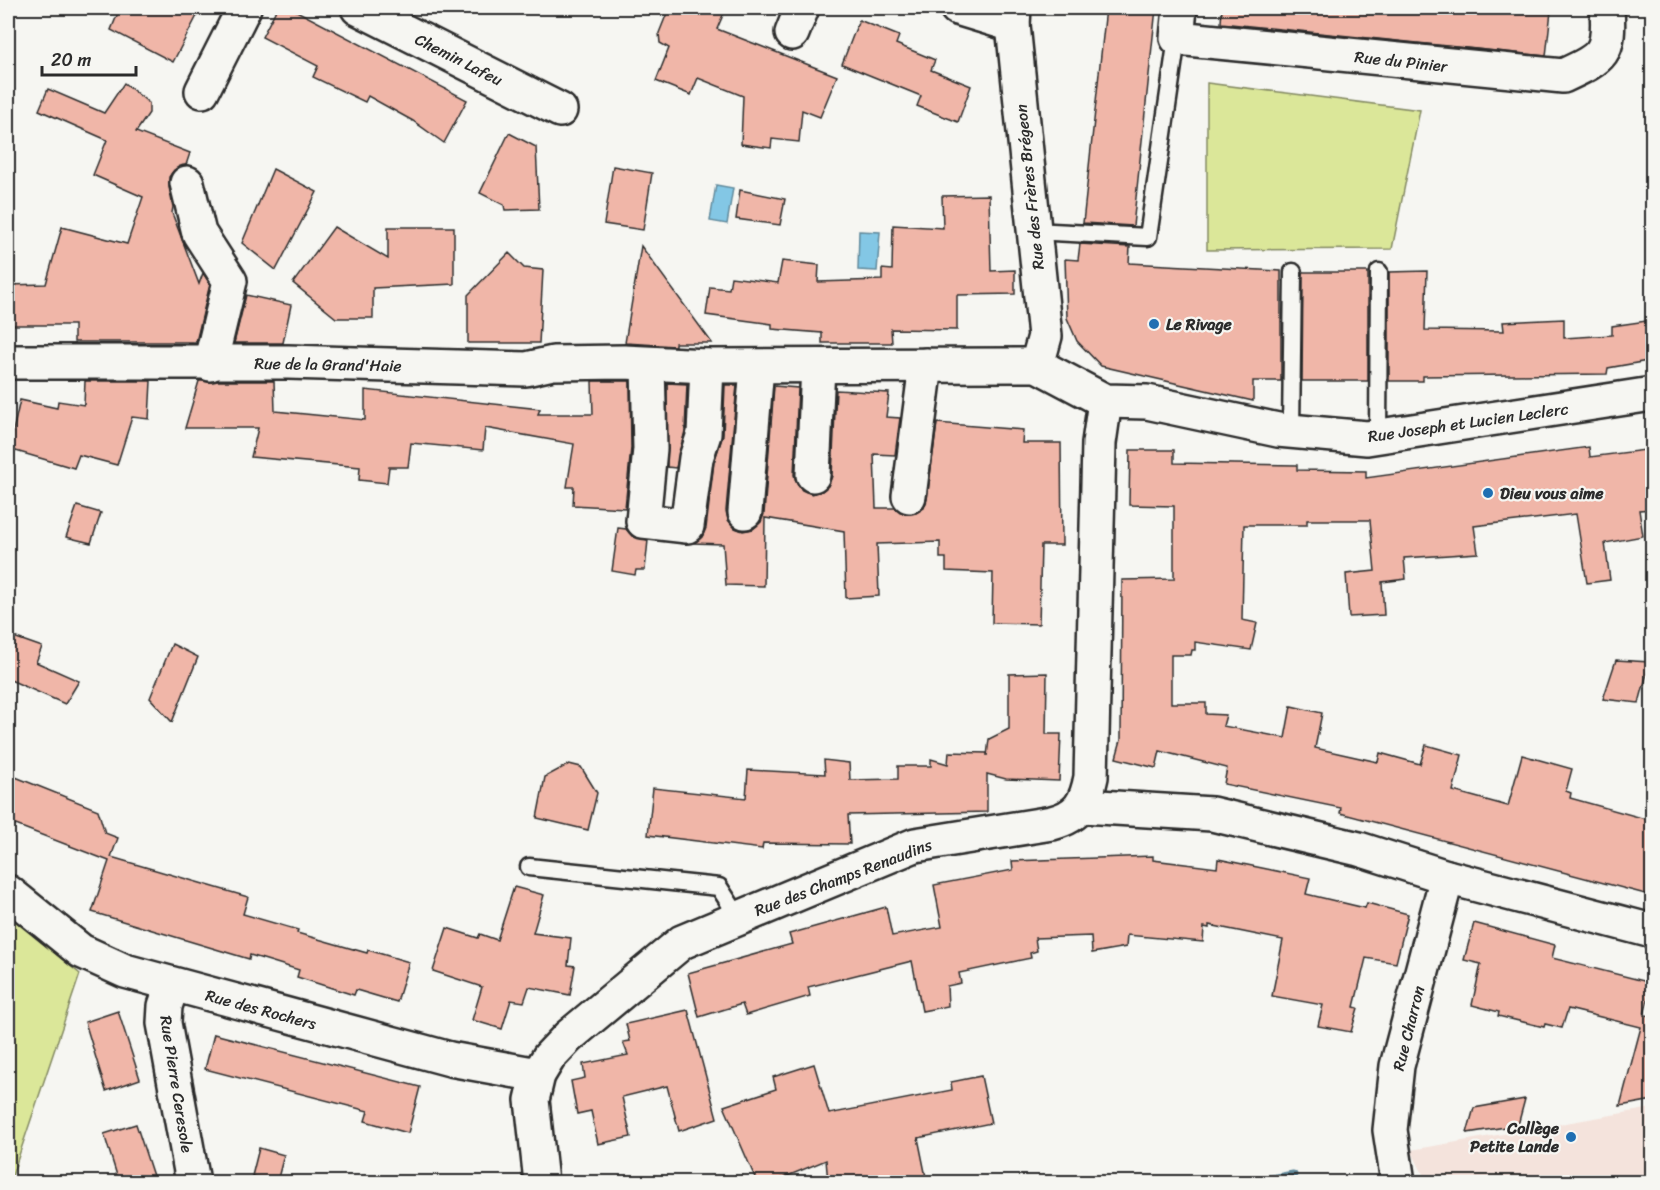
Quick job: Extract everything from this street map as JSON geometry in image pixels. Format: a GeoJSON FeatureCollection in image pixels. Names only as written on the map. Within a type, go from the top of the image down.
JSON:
{"type":"FeatureCollection","features":[{"type":"Feature","properties":{"kind":"street"},"geometry":{"type":"LineString","coordinates":[[202,91],[244,8]]}},
{"type":"Feature","properties":{"kind":"street","name":"Chemin Lafeu"},"geometry":{"type":"LineString","coordinates":[[358,8],[560,110]]}},
{"type":"Feature","properties":{"kind":"street"},"geometry":{"type":"LineString","coordinates":[[957,8],[1014,16]]}},
{"type":"Feature","properties":{"kind":"street","name":"Rue du Pinier"},"geometry":{"type":"LineString","coordinates":[[1179,23],[1563,76],[1594,61],[1609,39],[1607,8]]}},
{"type":"Feature","properties":{"kind":"street","name":"Rue des Frères Brégeon"},"geometry":{"type":"LineString","coordinates":[[1014,16],[1033,231],[1045,336],[1037,365]]}},
{"type":"Feature","properties":{"kind":"street"},"geometry":{"type":"LineString","coordinates":[[187,183],[199,233],[230,281],[210,364]]}},
{"type":"Feature","properties":{"kind":"street","name":"Rue de la Grand'Haie"},"geometry":{"type":"LineString","coordinates":[[8,362],[210,364],[288,362],[526,369],[553,363],[624,362],[648,365],[757,367],[1037,365],[1105,401]]}},
{"type":"Feature","properties":{"kind":"street"},"geometry":{"type":"LineString","coordinates":[[648,365],[650,449],[643,520],[687,526],[696,458],[704,434],[706,366]]}},
{"type":"Feature","properties":{"kind":"street"},"geometry":{"type":"LineString","coordinates":[[909,496],[926,365]]}},
{"type":"Feature","properties":{"kind":"street"},"geometry":{"type":"LineString","coordinates":[[813,475],[819,366]]}},
{"type":"Feature","properties":{"kind":"street"},"geometry":{"type":"LineString","coordinates":[[745,512],[757,367]]}},
{"type":"Feature","properties":{"kind":"street","name":"Rue Joseph et Lucien Leclerc"},"geometry":{"type":"LineString","coordinates":[[1105,401],[1147,402],[1291,431],[1367,438],[1653,394]]}},
{"type":"Feature","properties":{"kind":"street"},"geometry":{"type":"LineString","coordinates":[[1105,401],[1099,442],[1092,777],[1083,806],[1212,814],[1359,849],[1447,877],[1653,931]]}},
{"type":"Feature","properties":{"kind":"street","name":"Rue des Champs Renaudins"},"geometry":{"type":"LineString","coordinates":[[541,1182],[532,1100],[538,1075],[549,1057],[568,1037],[666,952],[682,942],[915,845],[1052,823],[1063,820],[1083,806]]}},
{"type":"Feature","properties":{"kind":"street","name":"Rue Charron"},"geometry":{"type":"LineString","coordinates":[[1398,1182],[1390,1130],[1395,1076],[1447,877]]}},
{"type":"Feature","properties":{"kind":"street","name":"Rue des Rochers"},"geometry":{"type":"LineString","coordinates":[[8,891],[53,930],[102,963],[172,986],[450,1059],[538,1075]]}},
{"type":"Feature","properties":{"kind":"street","name":"Rue Pierre Ceresole"},"geometry":{"type":"LineString","coordinates":[[172,986],[165,1006],[164,1023],[193,1182]]}},
{"type":"Feature","properties":{"kind":"lane"},"geometry":{"type":"LineString","coordinates":[[1033,231],[1148,237],[1179,23]]}},
{"type":"Feature","properties":{"kind":"lane"},"geometry":{"type":"LineString","coordinates":[[1291,431],[1293,272]]}},
{"type":"Feature","properties":{"kind":"lane"},"geometry":{"type":"LineString","coordinates":[[1378,437],[1379,272]]}},
{"type":"Feature","properties":{"kind":"lane"},"geometry":{"type":"LineString","coordinates":[[529,867],[719,887],[739,918]]}},
{"type":"Feature","properties":{"kind":"shaded area","name":"Collège Petite Lande"},"geometry":{"type":"Polygon","coordinates":[[[1652,1108],[1652,1182],[1427,1182],[1411,1150],[1652,1108]]]}},
{"type":"Feature","properties":{"kind":"green space"},"geometry":{"type":"Polygon","coordinates":[[[1207,83],[1420,110],[1392,249],[1207,250],[1207,83]]]}},
{"type":"Feature","properties":{"kind":"green space"},"geometry":{"type":"Polygon","coordinates":[[[8,914],[80,974],[10,1182],[8,1182],[8,914]]]}},
{"type":"Feature","properties":{"kind":"water"},"geometry":{"type":"Polygon","coordinates":[[[716,185],[733,188],[727,224],[710,221],[716,185]]]}},
{"type":"Feature","properties":{"kind":"water"},"geometry":{"type":"Polygon","coordinates":[[[859,231],[880,232],[877,271],[858,270],[859,231]]]}},
{"type":"Feature","properties":{"kind":"building"},"geometry":{"type":"Polygon","coordinates":[[[120,8],[201,8],[173,62],[111,30],[120,8]]]}},
{"type":"Feature","properties":{"kind":"building"},"geometry":{"type":"Polygon","coordinates":[[[277,8],[291,8],[467,100],[444,143],[413,121],[368,96],[365,102],[313,77],[318,66],[262,37],[277,8]]]}},
{"type":"Feature","properties":{"kind":"building"},"geometry":{"type":"Polygon","coordinates":[[[669,8],[726,8],[717,29],[837,76],[820,117],[802,110],[799,142],[772,139],[771,148],[741,144],[743,96],[698,78],[691,95],[656,81],[669,48],[660,43],[659,33],[669,8]]]}},
{"type":"Feature","properties":{"kind":"building"},"geometry":{"type":"Polygon","coordinates":[[[1106,8],[1156,8],[1133,226],[1083,223],[1106,8]]]}},
{"type":"Feature","properties":{"kind":"building"},"geometry":{"type":"Polygon","coordinates":[[[1222,8],[1516,8],[1551,11],[1546,56],[1221,23],[1222,8]]]}},
{"type":"Feature","properties":{"kind":"building"},"geometry":{"type":"Polygon","coordinates":[[[859,20],[899,36],[896,44],[935,60],[931,70],[971,86],[958,122],[917,106],[921,96],[842,64],[859,20]]]}},
{"type":"Feature","properties":{"kind":"building"},"geometry":{"type":"Polygon","coordinates":[[[124,83],[149,103],[149,113],[136,132],[190,153],[186,165],[174,170],[169,177],[169,187],[172,213],[199,284],[203,273],[210,284],[196,342],[74,342],[74,325],[8,325],[8,285],[46,284],[62,227],[127,244],[143,197],[93,175],[107,140],[39,110],[48,89],[104,113],[124,83]]]}},
{"type":"Feature","properties":{"kind":"building"},"geometry":{"type":"Polygon","coordinates":[[[509,133],[536,147],[539,209],[505,210],[504,205],[480,193],[509,133]]]}},
{"type":"Feature","properties":{"kind":"building"},"geometry":{"type":"Polygon","coordinates":[[[613,166],[652,173],[643,230],[604,224],[613,166]]]}},
{"type":"Feature","properties":{"kind":"building"},"geometry":{"type":"Polygon","coordinates":[[[273,169],[317,192],[276,270],[242,243],[273,169]]]}},
{"type":"Feature","properties":{"kind":"building"},"geometry":{"type":"Polygon","coordinates":[[[740,190],[785,199],[780,225],[736,219],[740,190]]]}},
{"type":"Feature","properties":{"kind":"building"},"geometry":{"type":"Polygon","coordinates":[[[989,195],[991,271],[1015,270],[1015,294],[957,295],[957,330],[891,329],[892,343],[822,343],[822,333],[772,329],[772,324],[706,315],[710,287],[729,289],[731,277],[778,283],[782,261],[819,265],[818,282],[882,280],[882,269],[892,270],[893,225],[943,228],[942,196],[989,195]]]}},
{"type":"Feature","properties":{"kind":"building"},"geometry":{"type":"Polygon","coordinates":[[[334,227],[388,259],[388,227],[454,227],[454,284],[373,288],[373,318],[336,318],[293,283],[334,227]]]}},
{"type":"Feature","properties":{"kind":"building","name":"Le Rivage"},"geometry":{"type":"Polygon","coordinates":[[[1080,244],[1130,247],[1129,263],[1281,271],[1281,381],[1253,381],[1253,401],[1101,366],[1077,341],[1067,318],[1065,259],[1078,260],[1080,244]]]}},
{"type":"Feature","properties":{"kind":"building"},"geometry":{"type":"Polygon","coordinates":[[[641,246],[712,343],[675,343],[675,346],[625,343],[641,246]]]}},
{"type":"Feature","properties":{"kind":"building"},"geometry":{"type":"Polygon","coordinates":[[[509,253],[524,268],[543,270],[539,343],[468,343],[468,295],[509,253]]]}},
{"type":"Feature","properties":{"kind":"building"},"geometry":{"type":"Polygon","coordinates":[[[1427,271],[1425,330],[1504,331],[1503,322],[1564,319],[1564,338],[1612,335],[1612,326],[1653,320],[1653,360],[1608,368],[1607,374],[1423,376],[1423,381],[1389,381],[1389,272],[1427,271]]]}},
{"type":"Feature","properties":{"kind":"building"},"geometry":{"type":"Polygon","coordinates":[[[1303,272],[1368,272],[1368,381],[1302,381],[1303,272]]]}},
{"type":"Feature","properties":{"kind":"building"},"geometry":{"type":"Polygon","coordinates":[[[246,295],[291,305],[283,343],[234,343],[246,295]]]}},
{"type":"Feature","properties":{"kind":"building"},"geometry":{"type":"Polygon","coordinates":[[[85,381],[151,381],[149,419],[132,417],[117,465],[79,455],[74,468],[9,449],[20,400],[57,408],[58,401],[84,405],[85,381]]]}},
{"type":"Feature","properties":{"kind":"building"},"geometry":{"type":"Polygon","coordinates":[[[199,381],[274,381],[275,411],[365,420],[365,390],[540,409],[538,414],[593,414],[592,381],[630,381],[631,448],[625,508],[573,505],[574,487],[567,487],[574,444],[485,428],[483,450],[411,443],[408,467],[389,467],[387,483],[359,480],[360,467],[251,457],[258,428],[185,428],[199,381]]]}},
{"type":"Feature","properties":{"kind":"building"},"geometry":{"type":"Polygon","coordinates":[[[667,383],[687,384],[685,431],[676,468],[667,467],[667,383]]]}},
{"type":"Feature","properties":{"kind":"building"},"geometry":{"type":"Polygon","coordinates":[[[725,385],[737,385],[726,511],[728,520],[735,528],[743,531],[753,529],[761,522],[764,514],[774,386],[798,388],[794,475],[802,490],[812,494],[828,486],[832,476],[836,390],[889,393],[886,417],[900,418],[895,455],[874,454],[876,508],[896,508],[906,514],[916,513],[924,508],[937,423],[1023,430],[1022,443],[1061,443],[1062,545],[1041,545],[1039,624],[992,623],[993,573],[946,571],[946,558],[940,558],[940,542],[877,544],[879,596],[846,598],[844,531],[765,518],[764,586],[726,585],[723,544],[694,543],[702,537],[706,528],[714,462],[723,435],[725,385]]]}},
{"type":"Feature","properties":{"kind":"building"},"geometry":{"type":"Polygon","coordinates":[[[1589,447],[1590,457],[1653,449],[1653,509],[1639,510],[1643,536],[1605,543],[1610,580],[1587,583],[1576,514],[1474,526],[1478,553],[1404,558],[1406,579],[1382,582],[1384,615],[1349,617],[1346,574],[1375,571],[1370,520],[1307,520],[1307,525],[1244,525],[1242,620],[1257,623],[1251,650],[1195,642],[1195,650],[1192,650],[1191,655],[1171,655],[1171,703],[1206,703],[1206,714],[1226,715],[1223,726],[1285,738],[1291,706],[1322,713],[1315,748],[1378,762],[1380,753],[1420,764],[1426,745],[1462,755],[1453,791],[1508,806],[1522,755],[1572,769],[1566,791],[1571,793],[1570,798],[1653,821],[1653,896],[1340,813],[1341,808],[1224,784],[1227,768],[1160,751],[1156,768],[1116,758],[1121,740],[1122,580],[1174,579],[1174,506],[1129,505],[1130,450],[1174,450],[1174,463],[1297,465],[1297,470],[1366,471],[1366,478],[1589,447]]]}},
{"type":"Feature","properties":{"kind":"building"},"geometry":{"type":"Polygon","coordinates":[[[77,506],[101,513],[91,543],[66,537],[77,506]]]}},
{"type":"Feature","properties":{"kind":"building"},"geometry":{"type":"Polygon","coordinates":[[[618,528],[626,529],[632,536],[648,540],[645,570],[636,570],[635,575],[612,571],[618,528]]]}},
{"type":"Feature","properties":{"kind":"building"},"geometry":{"type":"Polygon","coordinates":[[[8,635],[42,647],[36,662],[79,681],[65,704],[8,679],[8,635]]]}},
{"type":"Feature","properties":{"kind":"building"},"geometry":{"type":"Polygon","coordinates":[[[172,644],[198,657],[172,722],[150,698],[172,644]]]}},
{"type":"Feature","properties":{"kind":"building"},"geometry":{"type":"Polygon","coordinates":[[[1616,660],[1650,662],[1639,703],[1603,699],[1616,660]]]}},
{"type":"Feature","properties":{"kind":"building"},"geometry":{"type":"Polygon","coordinates":[[[1047,673],[1046,734],[1061,734],[1059,781],[1006,779],[987,774],[987,812],[848,815],[850,844],[763,843],[762,849],[648,835],[653,788],[746,798],[748,770],[825,774],[824,760],[849,763],[850,780],[898,779],[898,766],[931,766],[931,759],[948,764],[949,752],[987,753],[987,756],[989,739],[1009,729],[1009,674],[1047,673]]]}},
{"type":"Feature","properties":{"kind":"building"},"geometry":{"type":"Polygon","coordinates":[[[569,764],[581,767],[597,793],[588,830],[537,818],[545,777],[569,764]]]}},
{"type":"Feature","properties":{"kind":"building"},"geometry":{"type":"Polygon","coordinates":[[[8,774],[98,810],[105,833],[118,838],[111,857],[248,897],[243,914],[298,930],[297,933],[367,953],[368,950],[409,962],[397,1002],[356,990],[354,995],[297,977],[299,970],[250,955],[249,959],[92,912],[109,861],[8,822],[8,774]]]}},
{"type":"Feature","properties":{"kind":"building"},"geometry":{"type":"Polygon","coordinates":[[[1153,856],[1153,860],[1217,868],[1218,859],[1310,878],[1306,894],[1365,908],[1367,903],[1408,914],[1396,963],[1366,958],[1354,1007],[1358,1008],[1351,1032],[1318,1026],[1323,1005],[1272,996],[1283,940],[1209,925],[1209,928],[1204,927],[1203,942],[1127,935],[1126,947],[1092,953],[1091,936],[1035,938],[1037,951],[1030,953],[1031,958],[959,973],[961,983],[947,986],[948,1006],[922,1011],[912,961],[808,987],[810,996],[746,1015],[742,1004],[699,1017],[688,973],[792,944],[789,934],[886,907],[892,936],[942,927],[934,885],[1013,870],[1012,861],[1153,856]]]}},
{"type":"Feature","properties":{"kind":"building"},"geometry":{"type":"Polygon","coordinates":[[[514,887],[544,895],[533,933],[571,938],[568,965],[575,966],[570,995],[529,987],[524,1002],[511,1000],[502,1029],[472,1020],[482,987],[433,971],[447,928],[478,938],[480,934],[497,940],[514,887]]]}},
{"type":"Feature","properties":{"kind":"building"},"geometry":{"type":"Polygon","coordinates":[[[1474,923],[1555,945],[1552,958],[1652,983],[1644,1015],[1653,1016],[1653,1100],[1620,1106],[1641,1027],[1568,1009],[1562,1028],[1545,1024],[1544,1027],[1498,1016],[1499,1012],[1472,1005],[1481,964],[1464,960],[1474,923]]]}},
{"type":"Feature","properties":{"kind":"building"},"geometry":{"type":"Polygon","coordinates":[[[688,1010],[717,1118],[679,1131],[667,1086],[622,1097],[631,1137],[598,1144],[591,1111],[577,1114],[571,1081],[585,1078],[583,1064],[628,1055],[623,1042],[630,1041],[626,1024],[688,1010]]]}},
{"type":"Feature","properties":{"kind":"building"},"geometry":{"type":"Polygon","coordinates":[[[118,1011],[140,1079],[106,1091],[85,1022],[118,1011]]]}},
{"type":"Feature","properties":{"kind":"building"},"geometry":{"type":"Polygon","coordinates":[[[214,1034],[420,1087],[408,1133],[365,1121],[368,1111],[205,1069],[214,1034]]]}},
{"type":"Feature","properties":{"kind":"building"},"geometry":{"type":"Polygon","coordinates":[[[814,1064],[829,1114],[952,1090],[951,1082],[981,1076],[991,1123],[918,1138],[927,1182],[828,1182],[826,1160],[773,1182],[757,1182],[724,1106],[776,1089],[773,1077],[814,1064]]]}},
{"type":"Feature","properties":{"kind":"building"},"geometry":{"type":"Polygon","coordinates":[[[1525,1099],[1518,1125],[1467,1133],[1474,1108],[1525,1099]]]}},
{"type":"Feature","properties":{"kind":"building"},"geometry":{"type":"Polygon","coordinates":[[[136,1124],[155,1182],[119,1182],[104,1134],[136,1124]]]}},
{"type":"Feature","properties":{"kind":"building"},"geometry":{"type":"Polygon","coordinates":[[[259,1148],[284,1155],[277,1182],[252,1176],[259,1148]]]}},
{"type":"Feature","properties":{"kind":"waterway"},"geometry":{"type":"LineString","coordinates":[[1255,1182],[1293,1175]]}},
{"type":"Feature","properties":{"kind":"place","name":"Le Rivage"},"geometry":{"type":"Point","coordinates":[1154,324]}},
{"type":"Feature","properties":{"kind":"place","name":"Dieu vous aime"},"geometry":{"type":"Point","coordinates":[1488,493]}},
{"type":"Feature","properties":{"kind":"place","name":"Collège Petite Lande"},"geometry":{"type":"Point","coordinates":[1571,1137]}}]}
